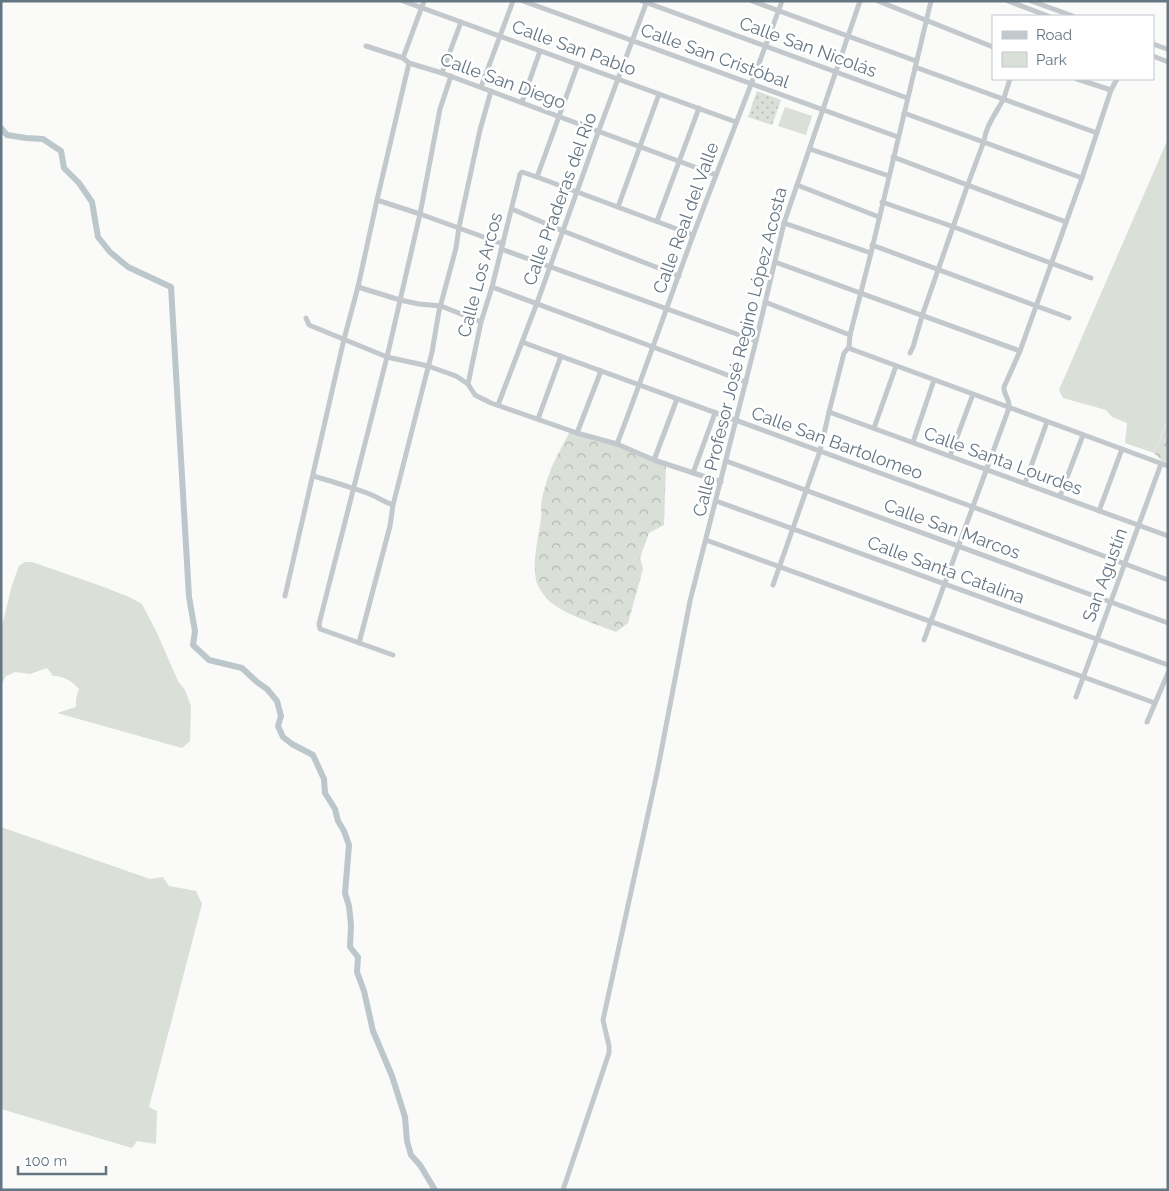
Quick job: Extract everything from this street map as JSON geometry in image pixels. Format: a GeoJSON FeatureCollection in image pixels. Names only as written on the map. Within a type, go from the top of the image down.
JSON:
{"type":"FeatureCollection","features":[{"type":"Feature","properties":{"kind":"street","name":"Calle San Pablo"},"geometry":{"type":"LineString","coordinates":[[404,1],[736,122]]}},
{"type":"Feature","properties":{"kind":"street"},"geometry":{"type":"LineString","coordinates":[[403,58],[424,1]]}},
{"type":"Feature","properties":{"kind":"street"},"geometry":{"type":"LineString","coordinates":[[481,87],[513,1]]}},
{"type":"Feature","properties":{"kind":"street","name":"Calle San Cristóbal"},"geometry":{"type":"LineString","coordinates":[[523,1],[898,137]]}},
{"type":"Feature","properties":{"kind":"street"},"geometry":{"type":"LineString","coordinates":[[752,1],[848,36],[1003,98],[1097,133]]}},
{"type":"Feature","properties":{"kind":"street","name":"Calle Real del Valle"},"geometry":{"type":"LineString","coordinates":[[617,444],[782,1]]}},
{"type":"Feature","properties":{"kind":"street","name":"Calle Profesor José Regino López Acosta"},"geometry":{"type":"LineString","coordinates":[[562,1190],[609,1053],[609,1044],[602,1020],[657,773],[690,601],[784,223],[860,1]]}},
{"type":"Feature","properties":{"kind":"street"},"geometry":{"type":"LineString","coordinates":[[878,1],[992,47]]}},
{"type":"Feature","properties":{"kind":"street"},"geometry":{"type":"LineString","coordinates":[[773,585],[820,451],[844,352],[849,347],[850,335],[931,1]]}},
{"type":"Feature","properties":{"kind":"street"},"geometry":{"type":"LineString","coordinates":[[1008,1],[1032,13],[1033,2],[1071,15]]}},
{"type":"Feature","properties":{"kind":"street","name":"Calle Praderas del Río"},"geometry":{"type":"LineString","coordinates":[[498,405],[633,41],[645,2]]}},
{"type":"Feature","properties":{"kind":"street","name":"Calle San Nicolás"},"geometry":{"type":"LineString","coordinates":[[645,2],[907,98]]}},
{"type":"Feature","properties":{"kind":"street"},"geometry":{"type":"LineString","coordinates":[[442,73],[461,22]]}},
{"type":"Feature","properties":{"kind":"street"},"geometry":{"type":"LineString","coordinates":[[1154,44],[1168,49]]}},
{"type":"Feature","properties":{"kind":"street","name":"Calle San Diego"},"geometry":{"type":"LineString","coordinates":[[366,46],[403,58],[408,63],[451,76],[599,130],[716,175]]}},
{"type":"Feature","properties":{"kind":"street"},"geometry":{"type":"LineString","coordinates":[[522,102],[540,51]]}},
{"type":"Feature","properties":{"kind":"street"},"geometry":{"type":"LineString","coordinates":[[1154,56],[1168,62]]}},
{"type":"Feature","properties":{"kind":"street"},"geometry":{"type":"LineString","coordinates":[[285,596],[344,339],[358,288],[408,63]]}},
{"type":"Feature","properties":{"kind":"street"},"geometry":{"type":"LineString","coordinates":[[578,64],[537,177],[694,235]]}},
{"type":"Feature","properties":{"kind":"street"},"geometry":{"type":"LineString","coordinates":[[393,655],[320,629],[318,624],[387,357],[420,214],[440,109],[451,76]]}},
{"type":"Feature","properties":{"kind":"street"},"geometry":{"type":"LineString","coordinates":[[910,353],[985,136],[1010,80]]}},
{"type":"Feature","properties":{"kind":"street"},"geometry":{"type":"LineString","coordinates":[[1080,80],[1111,90]]}},
{"type":"Feature","properties":{"kind":"street"},"geometry":{"type":"LineString","coordinates":[[924,640],[1009,408],[1010,403],[1004,394],[1004,387],[1020,351],[1116,80]]}},
{"type":"Feature","properties":{"kind":"street"},"geometry":{"type":"LineString","coordinates":[[359,643],[390,526],[393,506],[456,248],[480,130],[491,91]]}},
{"type":"Feature","properties":{"kind":"street"},"geometry":{"type":"LineString","coordinates":[[618,207],[660,94]]}},
{"type":"Feature","properties":{"kind":"street"},"geometry":{"type":"LineString","coordinates":[[657,221],[699,108]]}},
{"type":"Feature","properties":{"kind":"street"},"geometry":{"type":"LineString","coordinates":[[904,113],[1082,178]]}},
{"type":"Feature","properties":{"kind":"street"},"geometry":{"type":"LineString","coordinates":[[810,149],[889,176]]}},
{"type":"Feature","properties":{"kind":"street"},"geometry":{"type":"LineString","coordinates":[[893,157],[1066,222]]}},
{"type":"Feature","properties":{"kind":"street","name":"Calle Los Arcos"},"geometry":{"type":"LineString","coordinates":[[468,384],[481,322],[492,287],[521,173],[537,177]]}},
{"type":"Feature","properties":{"kind":"street"},"geometry":{"type":"LineString","coordinates":[[797,185],[879,217]]}},
{"type":"Feature","properties":{"kind":"street"},"geometry":{"type":"LineString","coordinates":[[377,200],[459,228],[550,267],[756,341]]}},
{"type":"Feature","properties":{"kind":"street"},"geometry":{"type":"LineString","coordinates":[[882,202],[1091,278]]}},
{"type":"Feature","properties":{"kind":"street"},"geometry":{"type":"LineString","coordinates":[[512,209],[679,276]]}},
{"type":"Feature","properties":{"kind":"street"},"geometry":{"type":"LineString","coordinates":[[784,223],[871,253]]}},
{"type":"Feature","properties":{"kind":"street"},"geometry":{"type":"LineString","coordinates":[[872,245],[1069,318]]}},
{"type":"Feature","properties":{"kind":"street"},"geometry":{"type":"LineString","coordinates":[[775,262],[1020,351]]}},
{"type":"Feature","properties":{"kind":"street"},"geometry":{"type":"LineString","coordinates":[[492,287],[746,382]]}},
{"type":"Feature","properties":{"kind":"street"},"geometry":{"type":"LineString","coordinates":[[358,288],[400,300],[441,306],[481,322]]}},
{"type":"Feature","properties":{"kind":"street"},"geometry":{"type":"LineString","coordinates":[[765,302],[850,335]]}},
{"type":"Feature","properties":{"kind":"street"},"geometry":{"type":"LineString","coordinates":[[306,318],[309,325],[387,357],[428,366],[456,376],[468,384],[475,395],[484,400],[577,433],[617,444],[654,460],[720,482]]}},
{"type":"Feature","properties":{"kind":"street","name":"Calle San Bartolomeo"},"geometry":{"type":"LineString","coordinates":[[522,342],[1168,580]]}},
{"type":"Feature","properties":{"kind":"street"},"geometry":{"type":"LineString","coordinates":[[849,347],[1168,466]]}},
{"type":"Feature","properties":{"kind":"street"},"geometry":{"type":"LineString","coordinates":[[538,419],[561,356]]}},
{"type":"Feature","properties":{"kind":"street"},"geometry":{"type":"LineString","coordinates":[[874,428],[896,366]]}},
{"type":"Feature","properties":{"kind":"street"},"geometry":{"type":"LineString","coordinates":[[577,433],[600,371]]}},
{"type":"Feature","properties":{"kind":"street"},"geometry":{"type":"LineString","coordinates":[[913,442],[934,380]]}},
{"type":"Feature","properties":{"kind":"street"},"geometry":{"type":"LineString","coordinates":[[950,456],[973,394]]}},
{"type":"Feature","properties":{"kind":"street"},"geometry":{"type":"LineString","coordinates":[[654,460],[677,399]]}},
{"type":"Feature","properties":{"kind":"street"},"geometry":{"type":"LineString","coordinates":[[693,473],[715,412]]}},
{"type":"Feature","properties":{"kind":"street","name":"Calle Santa Lourdes"},"geometry":{"type":"LineString","coordinates":[[829,412],[1168,536]]}},
{"type":"Feature","properties":{"kind":"street"},"geometry":{"type":"LineString","coordinates":[[1025,483],[1047,422]]}},
{"type":"Feature","properties":{"kind":"street"},"geometry":{"type":"LineString","coordinates":[[1060,496],[1083,435]]}},
{"type":"Feature","properties":{"kind":"street"},"geometry":{"type":"LineString","coordinates":[[1099,510],[1122,449]]}},
{"type":"Feature","properties":{"kind":"street","name":"Calle San Marcos"},"geometry":{"type":"LineString","coordinates":[[726,461],[1168,623]]}},
{"type":"Feature","properties":{"kind":"street","name":"San Agustín"},"geometry":{"type":"LineString","coordinates":[[1076,697],[1161,464]]}},
{"type":"Feature","properties":{"kind":"street"},"geometry":{"type":"LineString","coordinates":[[313,476],[370,494],[393,506]]}},
{"type":"Feature","properties":{"kind":"street","name":"Calle Santa Catalina"},"geometry":{"type":"LineString","coordinates":[[716,501],[1168,665]]}},
{"type":"Feature","properties":{"kind":"street"},"geometry":{"type":"LineString","coordinates":[[706,540],[1155,703]]}},
{"type":"Feature","properties":{"kind":"street"},"geometry":{"type":"LineString","coordinates":[[1147,722],[1168,673]]}},
{"type":"Feature","properties":{"kind":"green space"},"geometry":{"type":"Polygon","coordinates":[[[757,91],[781,100],[772,125],[748,117],[757,91]]]}},
{"type":"Feature","properties":{"kind":"green space"},"geometry":{"type":"Polygon","coordinates":[[[785,107],[812,116],[806,135],[778,126],[785,107]]]}},
{"type":"Feature","properties":{"kind":"green space"},"geometry":{"type":"Polygon","coordinates":[[[1168,139],[1168,418],[1154,453],[1125,443],[1127,423],[1112,417],[1106,410],[1063,398],[1059,390],[1168,139]]]}},
{"type":"Feature","properties":{"kind":"green space"},"geometry":{"type":"Polygon","coordinates":[[[1168,420],[1168,463],[1162,461],[1154,453],[1168,420]]]}},
{"type":"Feature","properties":{"kind":"green space"},"geometry":{"type":"Polygon","coordinates":[[[570,431],[578,431],[666,466],[664,525],[649,533],[640,558],[643,569],[628,623],[616,632],[580,618],[553,604],[541,591],[536,578],[535,561],[542,497],[553,464],[570,431]]]}},
{"type":"Feature","properties":{"kind":"green space"},"geometry":{"type":"Polygon","coordinates":[[[25,562],[32,562],[101,586],[142,604],[178,681],[185,690],[191,706],[190,741],[182,748],[57,713],[76,707],[79,689],[67,680],[53,676],[47,668],[30,674],[15,672],[6,676],[1,685],[1,630],[12,585],[19,566],[25,562]]]}},
{"type":"Feature","properties":{"kind":"green space"},"geometry":{"type":"Polygon","coordinates":[[[1,827],[150,879],[163,877],[169,886],[196,891],[202,904],[149,1107],[157,1111],[156,1144],[137,1141],[132,1148],[1,1109],[1,827]]]}},
{"type":"Feature","properties":{"kind":"waterway"},"geometry":{"type":"LineString","coordinates":[[1,128],[7,135],[43,139],[61,151],[64,168],[79,183],[92,202],[98,237],[110,252],[128,267],[171,287],[189,597],[195,631],[193,645],[209,660],[242,668],[267,689],[277,701],[281,716],[278,726],[283,737],[313,755],[324,779],[325,793],[335,809],[338,821],[349,845],[345,893],[349,906],[351,925],[350,947],[358,957],[357,972],[364,991],[373,1031],[392,1076],[405,1117],[407,1141],[411,1155],[420,1165],[435,1190]]}}]}
